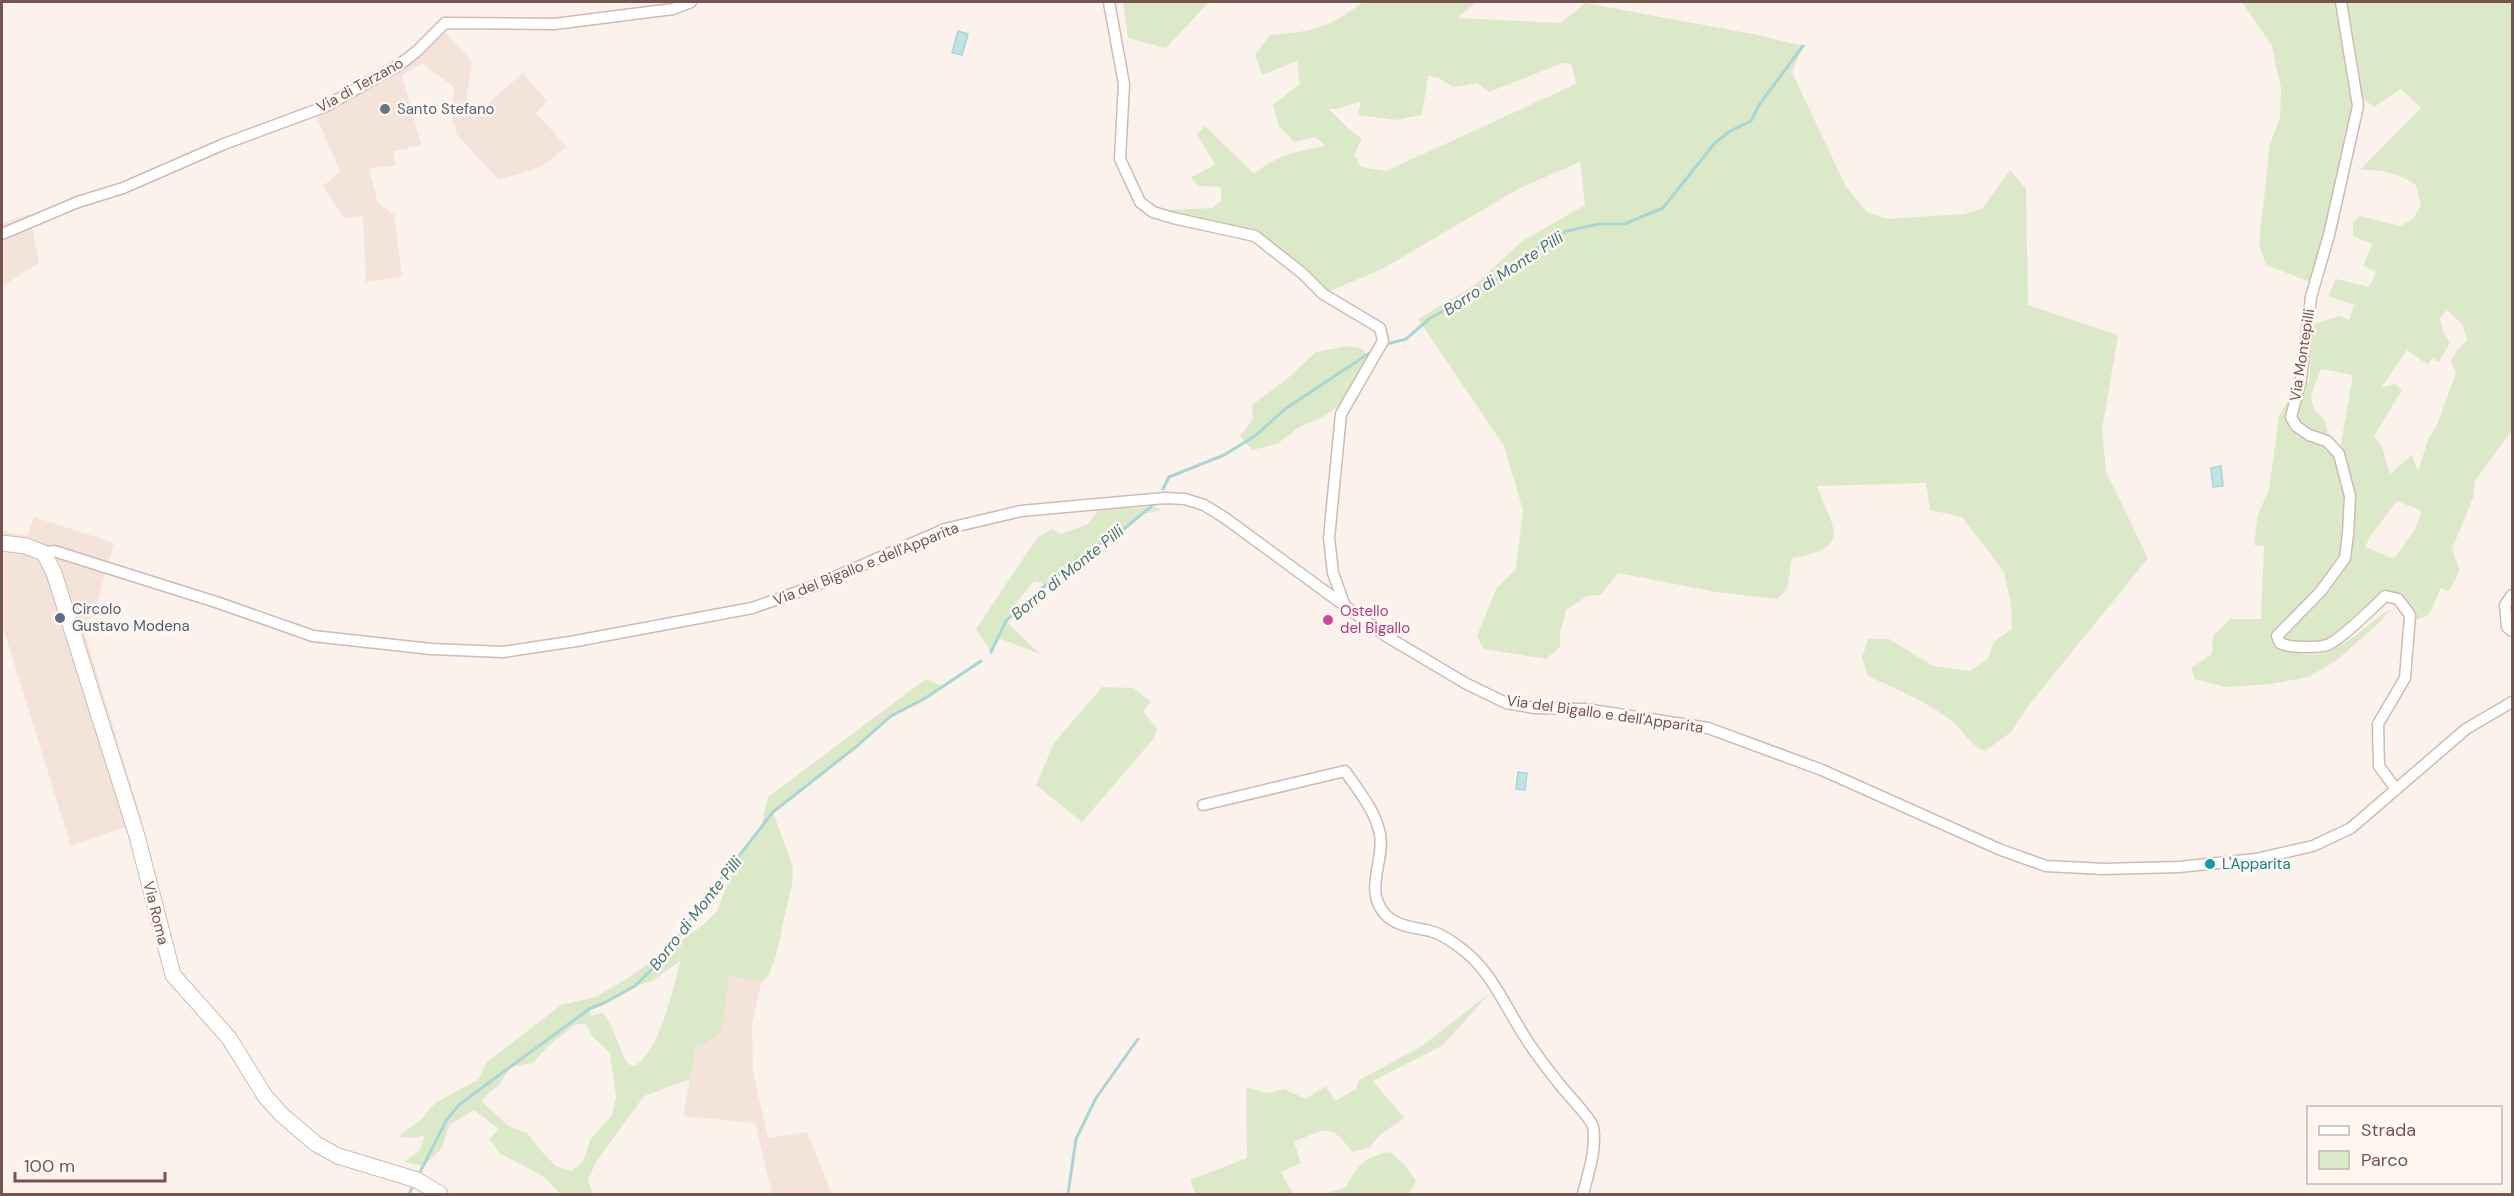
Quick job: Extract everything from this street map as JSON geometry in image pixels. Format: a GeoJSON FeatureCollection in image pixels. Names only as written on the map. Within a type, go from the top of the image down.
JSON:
{"type":"FeatureCollection","features":[{"type":"Feature","properties":{"kind":"main road"},"geometry":{"type":"LineString","coordinates":[[2,543],[26,546],[47,558]]}},
{"type":"Feature","properties":{"kind":"main road","name":"Via Roma"},"geometry":{"type":"LineString","coordinates":[[47,558],[137,836],[173,975],[229,1038],[265,1096],[281,1114],[316,1144],[338,1156],[417,1180],[440,1194]]}},
{"type":"Feature","properties":{"kind":"street","name":"Via di Terzano"},"geometry":{"type":"LineString","coordinates":[[2,234],[78,202],[123,189],[224,144],[324,107],[399,65],[446,23],[554,24],[674,9],[691,2]]}},
{"type":"Feature","properties":{"kind":"street"},"geometry":{"type":"LineString","coordinates":[[1109,2],[1124,84],[1120,159],[1140,202],[1154,212],[1173,219],[1255,236],[1302,273],[1323,294],[1380,328],[1383,341],[1341,414],[1329,538],[1333,573],[1346,609]]}},
{"type":"Feature","properties":{"kind":"street","name":"Via Montepilli"},"geometry":{"type":"LineString","coordinates":[[2341,2],[2358,106],[2329,235],[2311,297],[2301,379],[2291,417],[2296,426],[2309,435],[2326,441],[2339,454],[2350,496],[2348,534],[2345,558],[2321,591],[2277,636],[2280,643],[2289,647],[2328,645],[2365,616],[2385,596],[2398,599],[2410,615],[2405,678],[2378,724],[2379,766],[2395,788]]}},
{"type":"Feature","properties":{"kind":"street","name":"Via del Bigallo e dell'Apparita"},"geometry":{"type":"LineString","coordinates":[[47,558],[56,563],[67,557],[219,603],[313,636],[431,649],[502,652],[576,641],[752,608],[812,587],[945,529],[1021,511],[1165,498],[1185,499],[1204,505],[1226,518],[1346,609],[1404,649],[1506,703],[1535,708],[1585,709],[1708,728],[1822,770],[2001,850],[2046,866],[2114,869],[2179,867],[2256,859],[2313,846],[2352,828],[2395,788],[2466,729],[2512,702]]}},
{"type":"Feature","properties":{"kind":"street"},"geometry":{"type":"LineString","coordinates":[[2512,595],[2505,605],[2507,627],[2512,632]]}},
{"type":"Feature","properties":{"kind":"street"},"geometry":{"type":"LineString","coordinates":[[1203,805],[1345,771],[1367,803],[1379,831],[1381,844],[1374,887],[1377,901],[1385,914],[1395,922],[1433,932],[1459,947],[1491,978],[1524,1037],[1577,1108],[1591,1121],[1594,1129],[1591,1163],[1583,1194]]}},
{"type":"Feature","properties":{"kind":"shaded area"},"geometry":{"type":"Polygon","coordinates":[[[439,26],[467,55],[472,65],[466,98],[480,110],[523,73],[547,101],[536,113],[567,147],[539,168],[499,180],[457,135],[452,118],[454,87],[422,63],[402,75],[421,145],[393,151],[396,165],[369,169],[378,203],[394,215],[402,277],[366,282],[363,216],[344,218],[323,186],[340,172],[313,108],[410,54],[439,26]]]}},
{"type":"Feature","properties":{"kind":"shaded area"},"geometry":{"type":"Polygon","coordinates":[[[29,214],[39,263],[2,286],[2,223],[29,214]]]}},
{"type":"Feature","properties":{"kind":"shaded area"},"geometry":{"type":"Polygon","coordinates":[[[34,517],[114,543],[93,618],[81,621],[142,821],[71,846],[2,624],[2,531],[27,536],[34,517]]]}},
{"type":"Feature","properties":{"kind":"shaded area"},"geometry":{"type":"Polygon","coordinates":[[[729,976],[761,982],[752,1025],[753,1071],[768,1138],[807,1132],[832,1194],[772,1194],[755,1123],[683,1116],[696,1046],[722,1030],[729,976]]]}},
{"type":"Feature","properties":{"kind":"green space"},"geometry":{"type":"Polygon","coordinates":[[[1123,2],[1209,2],[1166,48],[1128,38],[1123,2]]]}},
{"type":"Feature","properties":{"kind":"green space"},"geometry":{"type":"Polygon","coordinates":[[[1363,2],[1477,2],[1457,18],[1561,23],[1585,3],[1758,35],[1803,46],[1792,72],[1846,187],[1867,212],[1887,219],[1964,214],[1982,209],[2010,170],[2026,189],[2028,305],[2118,335],[2102,429],[2106,472],[2148,558],[2029,705],[2011,732],[1985,751],[1968,739],[1954,723],[1934,709],[1868,676],[1862,658],[1868,639],[1889,639],[1933,666],[1970,671],[1988,659],[1994,642],[2012,629],[2011,604],[2004,572],[1962,517],[1930,510],[1926,483],[1817,486],[1832,524],[1834,534],[1832,541],[1825,548],[1792,558],[1787,590],[1777,599],[1716,592],[1618,573],[1601,595],[1587,596],[1566,610],[1560,632],[1560,647],[1546,659],[1484,649],[1477,636],[1496,589],[1516,569],[1523,510],[1504,446],[1418,319],[1476,284],[1521,242],[1585,205],[1580,162],[1520,188],[1382,269],[1323,294],[1255,236],[1173,218],[1166,210],[1212,208],[1221,201],[1221,187],[1198,186],[1191,177],[1215,165],[1197,134],[1205,126],[1254,174],[1279,158],[1325,146],[1316,137],[1294,142],[1279,126],[1273,105],[1300,84],[1297,61],[1262,75],[1255,55],[1270,35],[1320,27],[1340,18],[1363,2]],[[1563,63],[1489,92],[1477,83],[1453,87],[1439,78],[1428,76],[1422,115],[1395,120],[1358,115],[1361,101],[1337,109],[1329,109],[1362,139],[1354,155],[1361,167],[1386,171],[1576,84],[1572,64],[1563,63]]]}},
{"type":"Feature","properties":{"kind":"green space"},"geometry":{"type":"Polygon","coordinates":[[[2242,2],[2512,2],[2512,430],[2475,481],[2473,498],[2452,549],[2460,571],[2449,591],[2441,588],[2429,615],[2409,622],[2410,615],[2385,596],[2328,645],[2290,648],[2303,654],[2316,655],[2329,651],[2355,636],[2390,609],[2379,623],[2336,661],[2308,677],[2271,684],[2226,687],[2195,679],[2191,668],[2212,654],[2213,636],[2230,619],[2261,619],[2264,546],[2254,545],[2258,514],[2269,490],[2279,416],[2293,391],[2309,381],[2314,324],[2339,316],[2349,320],[2354,305],[2328,296],[2336,279],[2369,287],[2376,272],[2363,266],[2372,244],[2353,236],[2353,222],[2360,216],[2400,226],[2414,218],[2421,205],[2416,185],[2389,173],[2360,170],[2421,108],[2401,89],[2374,107],[2356,93],[2315,284],[2266,265],[2259,244],[2270,144],[2280,118],[2281,88],[2272,46],[2242,2]],[[2447,310],[2440,319],[2443,332],[2450,343],[2439,362],[2432,358],[2428,365],[2407,350],[2381,388],[2395,384],[2402,390],[2374,436],[2382,447],[2390,474],[2412,455],[2418,471],[2428,440],[2437,425],[2456,373],[2451,361],[2457,350],[2467,341],[2463,325],[2447,310]],[[2321,369],[2311,395],[2314,410],[2326,424],[2327,441],[2339,454],[2353,375],[2321,369]],[[2397,501],[2371,535],[2365,547],[2394,559],[2415,529],[2422,511],[2397,501]]]}},
{"type":"Feature","properties":{"kind":"green space"},"geometry":{"type":"Polygon","coordinates":[[[1347,346],[1360,348],[1372,359],[1347,400],[1326,415],[1298,428],[1277,444],[1252,450],[1240,436],[1253,419],[1252,405],[1288,378],[1316,352],[1347,346]]]}},
{"type":"Feature","properties":{"kind":"green space"},"geometry":{"type":"Polygon","coordinates":[[[1155,507],[1162,510],[1143,514],[1080,557],[1048,585],[1034,581],[1016,603],[1013,614],[1006,621],[1040,654],[998,638],[991,652],[976,629],[1037,538],[1052,529],[1061,534],[1088,524],[1099,509],[1155,507]]]}},
{"type":"Feature","properties":{"kind":"green space"},"geometry":{"type":"Polygon","coordinates":[[[926,679],[942,686],[924,699],[891,716],[857,746],[773,812],[793,867],[792,884],[775,959],[768,976],[761,982],[729,976],[722,1031],[707,1043],[696,1046],[690,1079],[644,1096],[596,1162],[588,1180],[593,1194],[560,1194],[543,1176],[501,1154],[489,1139],[499,1129],[474,1110],[449,1125],[442,1148],[424,1166],[404,1162],[420,1151],[425,1135],[414,1138],[398,1137],[423,1118],[437,1102],[479,1079],[486,1063],[561,1005],[596,997],[631,976],[703,925],[717,911],[737,861],[762,825],[768,797],[926,679]],[[680,961],[652,981],[635,986],[589,1009],[591,1016],[603,1013],[611,1025],[628,1064],[635,1066],[652,1047],[664,1018],[680,961]],[[576,1024],[547,1047],[533,1063],[510,1067],[499,1085],[486,1095],[482,1102],[509,1126],[527,1133],[556,1166],[571,1171],[583,1162],[590,1140],[612,1115],[616,1098],[610,1053],[593,1037],[586,1024],[576,1024]]]}},
{"type":"Feature","properties":{"kind":"green space"},"geometry":{"type":"Polygon","coordinates":[[[1102,687],[1133,688],[1151,702],[1143,711],[1157,729],[1154,738],[1082,822],[1036,785],[1054,743],[1102,687]]]}},
{"type":"Feature","properties":{"kind":"green space"},"geometry":{"type":"Polygon","coordinates":[[[1490,993],[1443,1045],[1373,1081],[1404,1118],[1381,1134],[1369,1148],[1352,1152],[1345,1142],[1332,1132],[1313,1134],[1294,1142],[1301,1163],[1281,1172],[1293,1194],[1196,1194],[1190,1180],[1247,1158],[1246,1087],[1268,1093],[1284,1089],[1306,1099],[1326,1086],[1335,1101],[1356,1089],[1359,1080],[1422,1046],[1490,993]]]}},
{"type":"Feature","properties":{"kind":"green space"},"geometry":{"type":"Polygon","coordinates":[[[1390,1152],[1406,1166],[1416,1181],[1409,1194],[1324,1194],[1346,1187],[1354,1173],[1368,1159],[1390,1152]]]}},
{"type":"Feature","properties":{"kind":"water"},"geometry":{"type":"Polygon","coordinates":[[[958,31],[968,34],[962,55],[952,53],[958,31]]]}},
{"type":"Feature","properties":{"kind":"water"},"geometry":{"type":"Polygon","coordinates":[[[2221,466],[2223,486],[2213,487],[2211,468],[2221,466]]]}},
{"type":"Feature","properties":{"kind":"water"},"geometry":{"type":"Polygon","coordinates":[[[1518,772],[1527,773],[1525,790],[1516,789],[1518,772]]]}},
{"type":"Feature","properties":{"kind":"waterway","name":"Borro di Monte Pilli"},"geometry":{"type":"LineString","coordinates":[[1384,345],[1406,339],[1429,319],[1490,284],[1536,249],[1567,231],[1599,224],[1624,224],[1663,208],[1714,144],[1730,131],[1751,121],[1759,105],[1803,46]]}},
{"type":"Feature","properties":{"kind":"waterway","name":"Borro di Monte Pilli"},"geometry":{"type":"LineString","coordinates":[[1163,489],[1169,477],[1224,455],[1255,436],[1285,409],[1371,352]]}},
{"type":"Feature","properties":{"kind":"waterway","name":"Borro di Monte Pilli"},"geometry":{"type":"LineString","coordinates":[[991,652],[1006,621],[1029,599],[1080,557],[1124,529],[1155,503]]}},
{"type":"Feature","properties":{"kind":"waterway","name":"Borro di Monte Pilli"},"geometry":{"type":"LineString","coordinates":[[420,1172],[447,1119],[460,1104],[589,1009],[635,986],[669,952],[693,915],[773,812],[857,746],[891,716],[924,699],[981,661]]}},
{"type":"Feature","properties":{"kind":"waterway"},"geometry":{"type":"LineString","coordinates":[[1068,1194],[1076,1139],[1096,1098],[1138,1039]]}},
{"type":"Feature","properties":{"kind":"waterway","name":"Borro di Monte Pilli"},"geometry":{"type":"LineString","coordinates":[[409,1194],[412,1188]]}},
{"type":"Feature","properties":{"kind":"place","name":"Santo Stefano"},"geometry":{"type":"Point","coordinates":[385,109]}},
{"type":"Feature","properties":{"kind":"place","name":"Circolo Gustavo Modena"},"geometry":{"type":"Point","coordinates":[60,618]}},
{"type":"Feature","properties":{"kind":"place","name":"Ostello del Bigallo"},"geometry":{"type":"Point","coordinates":[1328,620]}},
{"type":"Feature","properties":{"kind":"place","name":"L'Apparita"},"geometry":{"type":"Point","coordinates":[2210,864]}}]}
